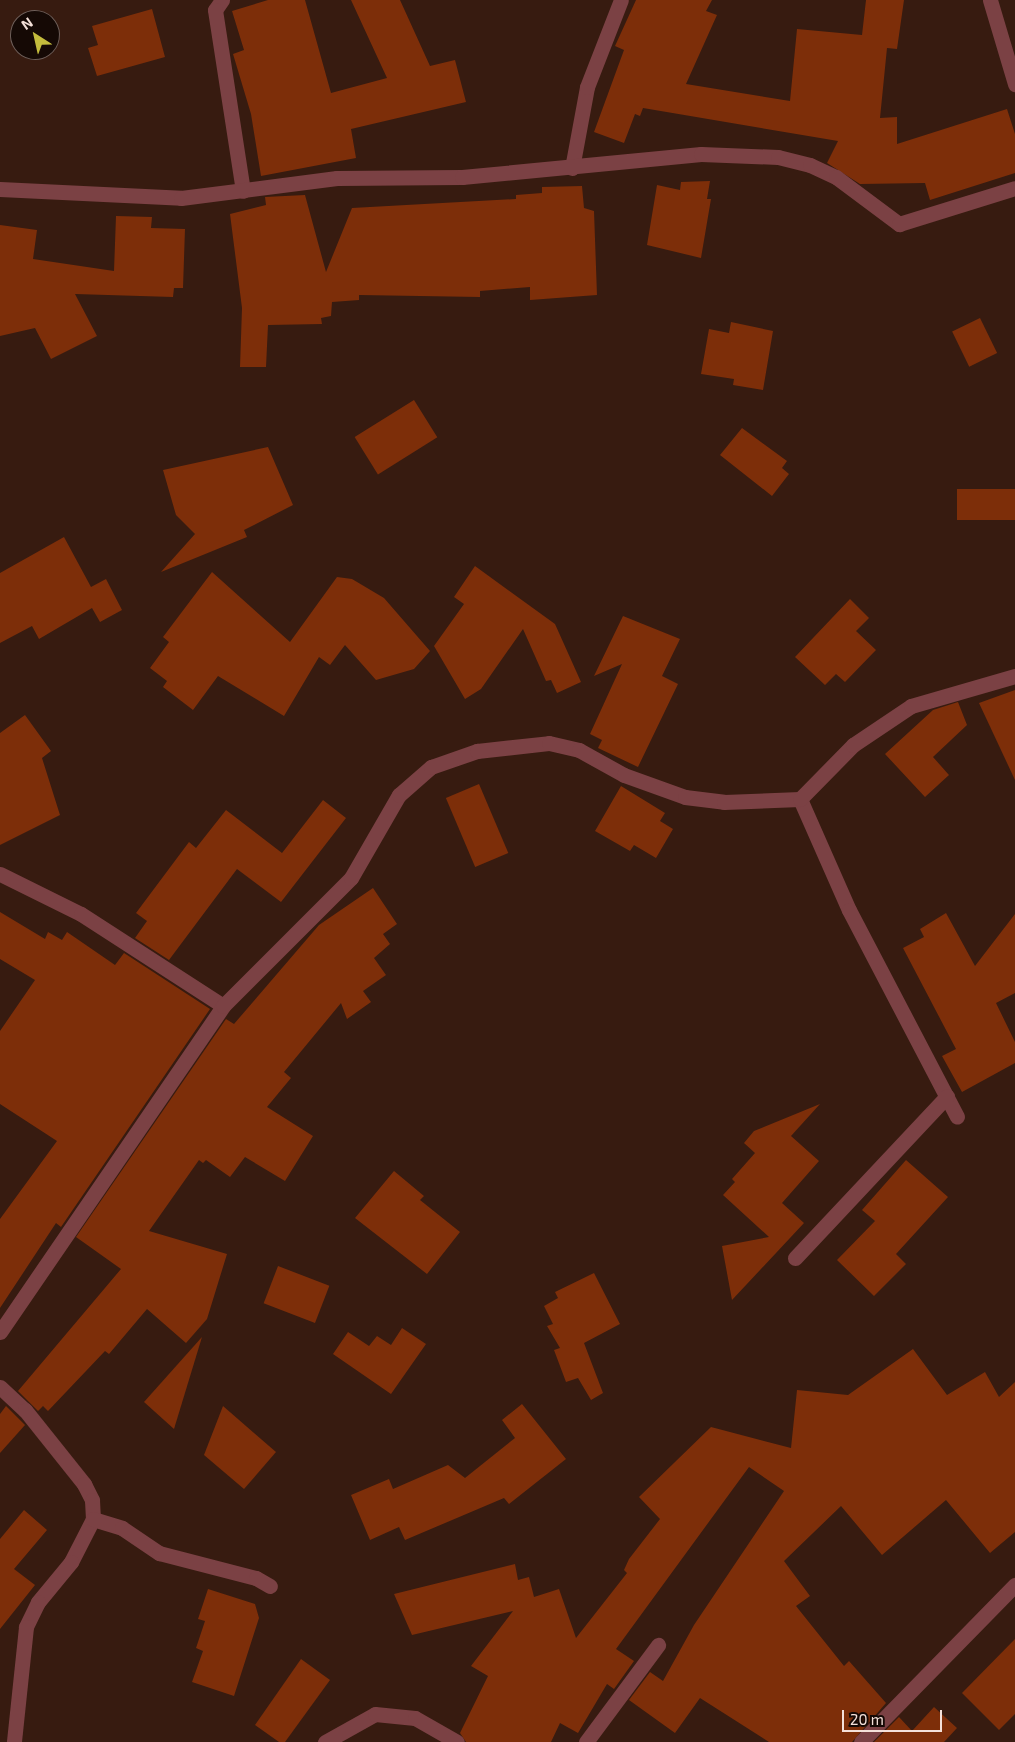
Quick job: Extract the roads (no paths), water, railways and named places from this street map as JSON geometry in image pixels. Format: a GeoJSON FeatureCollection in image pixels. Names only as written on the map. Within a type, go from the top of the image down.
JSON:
{"type":"FeatureCollection","features":[{"type":"Feature","properties":{"kind":"street"},"geometry":{"type":"LineString","coordinates":[[222,0],[216,10],[243,191]]}},
{"type":"Feature","properties":{"kind":"street"},"geometry":{"type":"LineString","coordinates":[[572,168],[587,87],[621,0]]}},
{"type":"Feature","properties":{"kind":"street"},"geometry":{"type":"LineString","coordinates":[[990,0],[1015,84]]}},
{"type":"Feature","properties":{"kind":"street"},"geometry":{"type":"LineString","coordinates":[[0,189],[181,198],[338,178],[462,177],[572,168],[701,154],[778,156],[810,165],[836,178],[898,224],[1015,188]]}},
{"type":"Feature","properties":{"kind":"street"},"geometry":{"type":"LineString","coordinates":[[0,1332],[224,1006],[351,878],[400,795],[431,767],[449,758],[549,743],[579,750],[624,775],[685,797],[724,802],[800,799],[853,745],[911,706],[1015,676]]}},
{"type":"Feature","properties":{"kind":"street"},"geometry":{"type":"LineString","coordinates":[[800,799],[849,910],[958,1117]]}},
{"type":"Feature","properties":{"kind":"street"},"geometry":{"type":"LineString","coordinates":[[0,874],[81,914],[224,1006]]}},
{"type":"Feature","properties":{"kind":"street"},"geometry":{"type":"LineString","coordinates":[[796,1258],[947,1096]]}},
{"type":"Feature","properties":{"kind":"street"},"geometry":{"type":"LineString","coordinates":[[0,1387],[25,1410],[84,1484],[92,1500],[93,1519],[71,1562],[38,1602],[26,1627],[14,1742]]}},
{"type":"Feature","properties":{"kind":"street"},"geometry":{"type":"LineString","coordinates":[[93,1519],[122,1528],[159,1553],[256,1578],[270,1586]]}},
{"type":"Feature","properties":{"kind":"street"},"geometry":{"type":"LineString","coordinates":[[860,1742],[1015,1585]]}},
{"type":"Feature","properties":{"kind":"street"},"geometry":{"type":"LineString","coordinates":[[586,1742],[658,1645]]}},
{"type":"Feature","properties":{"kind":"street"},"geometry":{"type":"LineString","coordinates":[[325,1742],[375,1714],[415,1718],[458,1742]]}}]}
